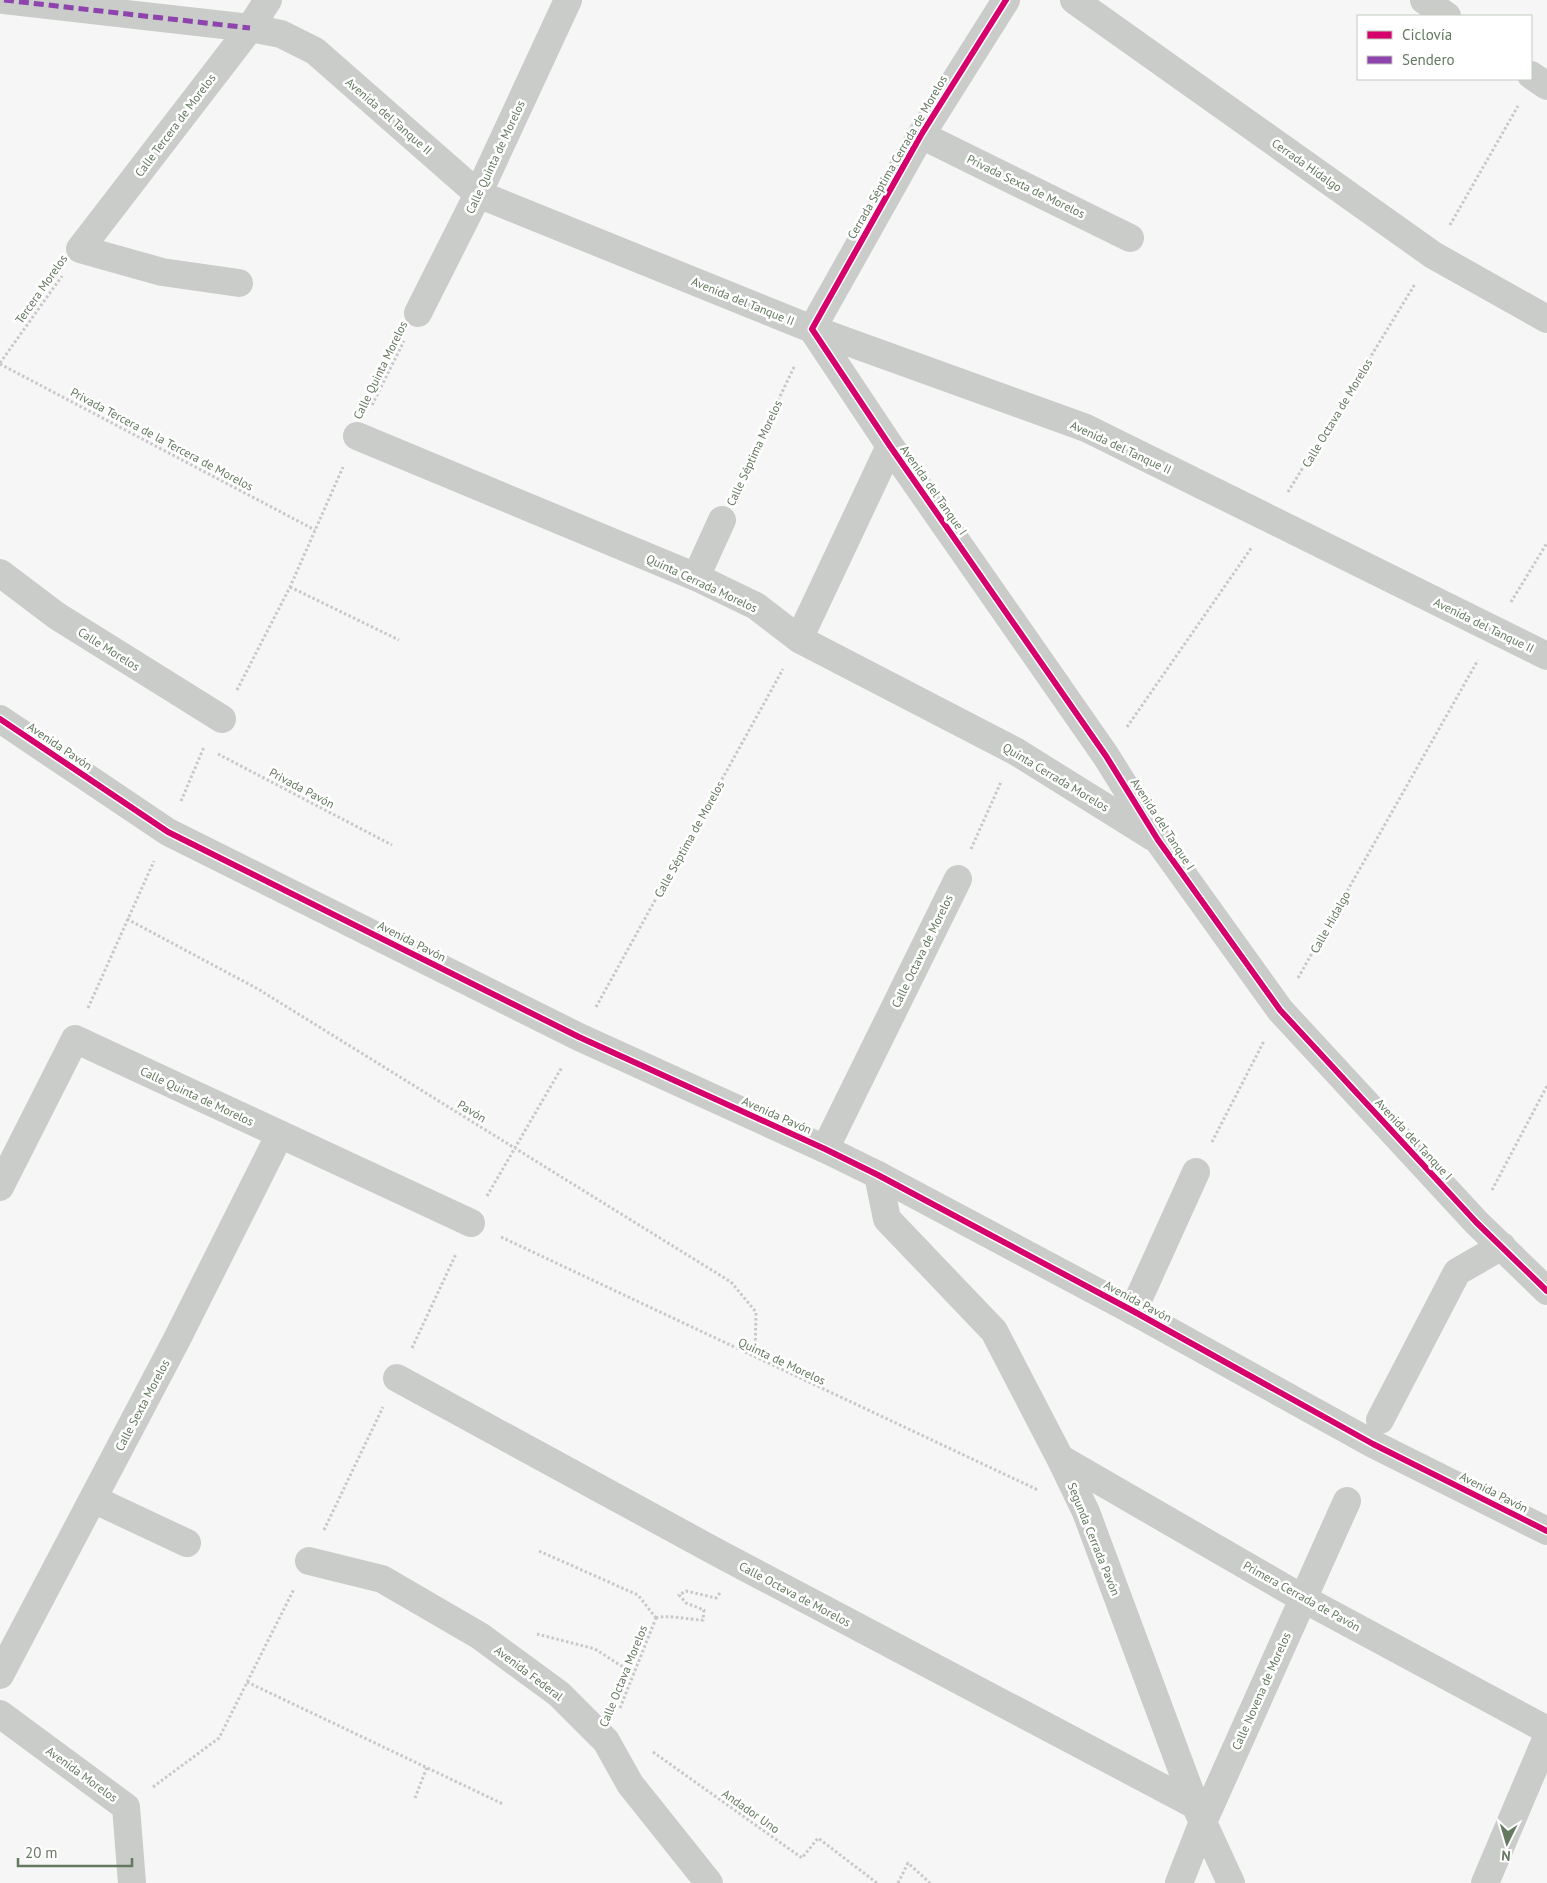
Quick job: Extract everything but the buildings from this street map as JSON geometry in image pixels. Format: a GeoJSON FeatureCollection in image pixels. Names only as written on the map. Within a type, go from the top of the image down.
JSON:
{"type":"FeatureCollection","features":[{"type":"Feature","properties":{"kind":"street","name":"Avenida del Tanque II"},"geometry":{"type":"LineString","coordinates":[[4,0],[250,28],[282,34],[315,51],[478,194],[812,329],[1086,428],[1547,656]]}},
{"type":"Feature","properties":{"kind":"street","name":"Calle Tercera de Morelos"},"geometry":{"type":"LineString","coordinates":[[80,249],[250,28],[268,0]]}},
{"type":"Feature","properties":{"kind":"street","name":"Calle Quinta de Morelos"},"geometry":{"type":"LineString","coordinates":[[418,312],[478,194],[568,0]]}},
{"type":"Feature","properties":{"kind":"street","name":"Cerrada Séptima Cerrada de Morelos"},"geometry":{"type":"LineString","coordinates":[[812,329],[921,135],[1006,0]]}},
{"type":"Feature","properties":{"kind":"street","name":"Cerrada Hidalgo"},"geometry":{"type":"LineString","coordinates":[[1074,0],[1433,255],[1547,319]]}},
{"type":"Feature","properties":{"kind":"street"},"geometry":{"type":"LineString","coordinates":[[1424,0],[1446,15]]}},
{"type":"Feature","properties":{"kind":"street","name":"Privada Sexta de Morelos"},"geometry":{"type":"LineString","coordinates":[[921,135],[1130,238]]}},
{"type":"Feature","properties":{"kind":"street"},"geometry":{"type":"LineString","coordinates":[[80,249],[162,272],[239,283]]}},
{"type":"Feature","properties":{"kind":"street","name":"Avenida del Tanque I"},"geometry":{"type":"LineString","coordinates":[[812,329],[890,446],[1106,756],[1158,840],[1280,1010],[1476,1222],[1547,1290]]}},
{"type":"Feature","properties":{"kind":"street","name":"Quinta Cerrada Morelos"},"geometry":{"type":"LineString","coordinates":[[357,436],[696,577],[756,606],[800,639],[1015,751],[1158,840]]}},
{"type":"Feature","properties":{"kind":"street"},"geometry":{"type":"LineString","coordinates":[[800,639],[890,446]]}},
{"type":"Feature","properties":{"kind":"street","name":"Calle Séptima Morelos"},"geometry":{"type":"LineString","coordinates":[[696,577],[722,520]]}},
{"type":"Feature","properties":{"kind":"street","name":"Calle Morelos"},"geometry":{"type":"LineString","coordinates":[[0,573],[57,616],[222,719]]}},
{"type":"Feature","properties":{"kind":"street","name":"Avenida Pavón"},"geometry":{"type":"LineString","coordinates":[[0,719],[168,832],[579,1037],[825,1148],[1133,1311],[1373,1444],[1547,1531]]}},
{"type":"Feature","properties":{"kind":"street","name":"Calle Octava de Morelos"},"geometry":{"type":"LineString","coordinates":[[825,1148],[958,879]]}},
{"type":"Feature","properties":{"kind":"street","name":"Calle Quinta de Morelos"},"geometry":{"type":"LineString","coordinates":[[0,1187],[75,1039],[471,1223]]}},
{"type":"Feature","properties":{"kind":"street","name":"Calle Sexta Morelos"},"geometry":{"type":"LineString","coordinates":[[0,1675],[176,1341],[280,1134]]}},
{"type":"Feature","properties":{"kind":"street"},"geometry":{"type":"LineString","coordinates":[[1133,1311],[1196,1172]]}},
{"type":"Feature","properties":{"kind":"street","name":"Segunda Cerrada Pavón"},"geometry":{"type":"LineString","coordinates":[[878,1175],[887,1219],[994,1331],[1060,1458],[1086,1512],[1199,1814],[1232,1883]]}},
{"type":"Feature","properties":{"kind":"street"},"geometry":{"type":"LineString","coordinates":[[1380,1420],[1458,1272],[1502,1246]]}},
{"type":"Feature","properties":{"kind":"street","name":"Calle Octava de Morelos"},"geometry":{"type":"LineString","coordinates":[[397,1378],[1199,1814]]}},
{"type":"Feature","properties":{"kind":"street","name":"Primera Cerrada de Pavón"},"geometry":{"type":"LineString","coordinates":[[1060,1458],[1302,1598],[1547,1730]]}},
{"type":"Feature","properties":{"kind":"street"},"geometry":{"type":"LineString","coordinates":[[93,1499],[187,1543]]}},
{"type":"Feature","properties":{"kind":"street","name":"Calle Novena de Morelos"},"geometry":{"type":"LineString","coordinates":[[1179,1883],[1199,1814],[1347,1501]]}},
{"type":"Feature","properties":{"kind":"street","name":"Avenida Federal"},"geometry":{"type":"LineString","coordinates":[[309,1561],[382,1580],[480,1636],[559,1694],[606,1741],[630,1784],[709,1883]]}},
{"type":"Feature","properties":{"kind":"street","name":"Avenida Morelos"},"geometry":{"type":"LineString","coordinates":[[0,1714],[126,1807],[132,1883]]}},
{"type":"Feature","properties":{"kind":"street"},"geometry":{"type":"LineString","coordinates":[[1492,1881],[1547,1737]]}},
{"type":"Feature","properties":{"kind":"path"},"geometry":{"type":"LineString","coordinates":[[290,586],[399,640]]}},
{"type":"Feature","properties":{"kind":"path"},"geometry":{"type":"LineString","coordinates":[[1476,1222],[1547,1086]]}},
{"type":"Feature","properties":{"kind":"path"},"geometry":{"type":"LineString","coordinates":[[539,1551],[638,1595],[656,1618],[662,1615],[685,1620],[704,1620],[704,1610],[686,1603],[679,1595],[686,1591],[716,1598],[723,1591]]}},
{"type":"Feature","properties":{"kind":"path"},"geometry":{"type":"LineString","coordinates":[[529,1632],[594,1649],[634,1674]]}},
{"type":"Feature","properties":{"kind":"path"},"geometry":{"type":"LineString","coordinates":[[247,1682],[504,1804]]}},
{"type":"Feature","properties":{"kind":"path"},"geometry":{"type":"LineString","coordinates":[[415,1798],[427,1767]]}},
{"type":"Feature","properties":{"kind":"path"},"geometry":{"type":"LineString","coordinates":[[898,1883],[908,1863],[930,1883]]}},
{"type":"Feature","properties":{"kind":"marked path"},"geometry":{"type":"LineString","coordinates":[[4,0],[250,28]]}},
{"type":"Feature","properties":{"kind":"cycle path"},"geometry":{"type":"LineString","coordinates":[[1006,0],[921,135],[812,329],[890,446],[1106,756],[1158,840],[1280,1010],[1476,1222],[1547,1291]]}},
{"type":"Feature","properties":{"kind":"cycle path"},"geometry":{"type":"LineString","coordinates":[[0,719],[168,832],[579,1037],[878,1175],[1133,1311],[1373,1444],[1547,1531]]}}]}
